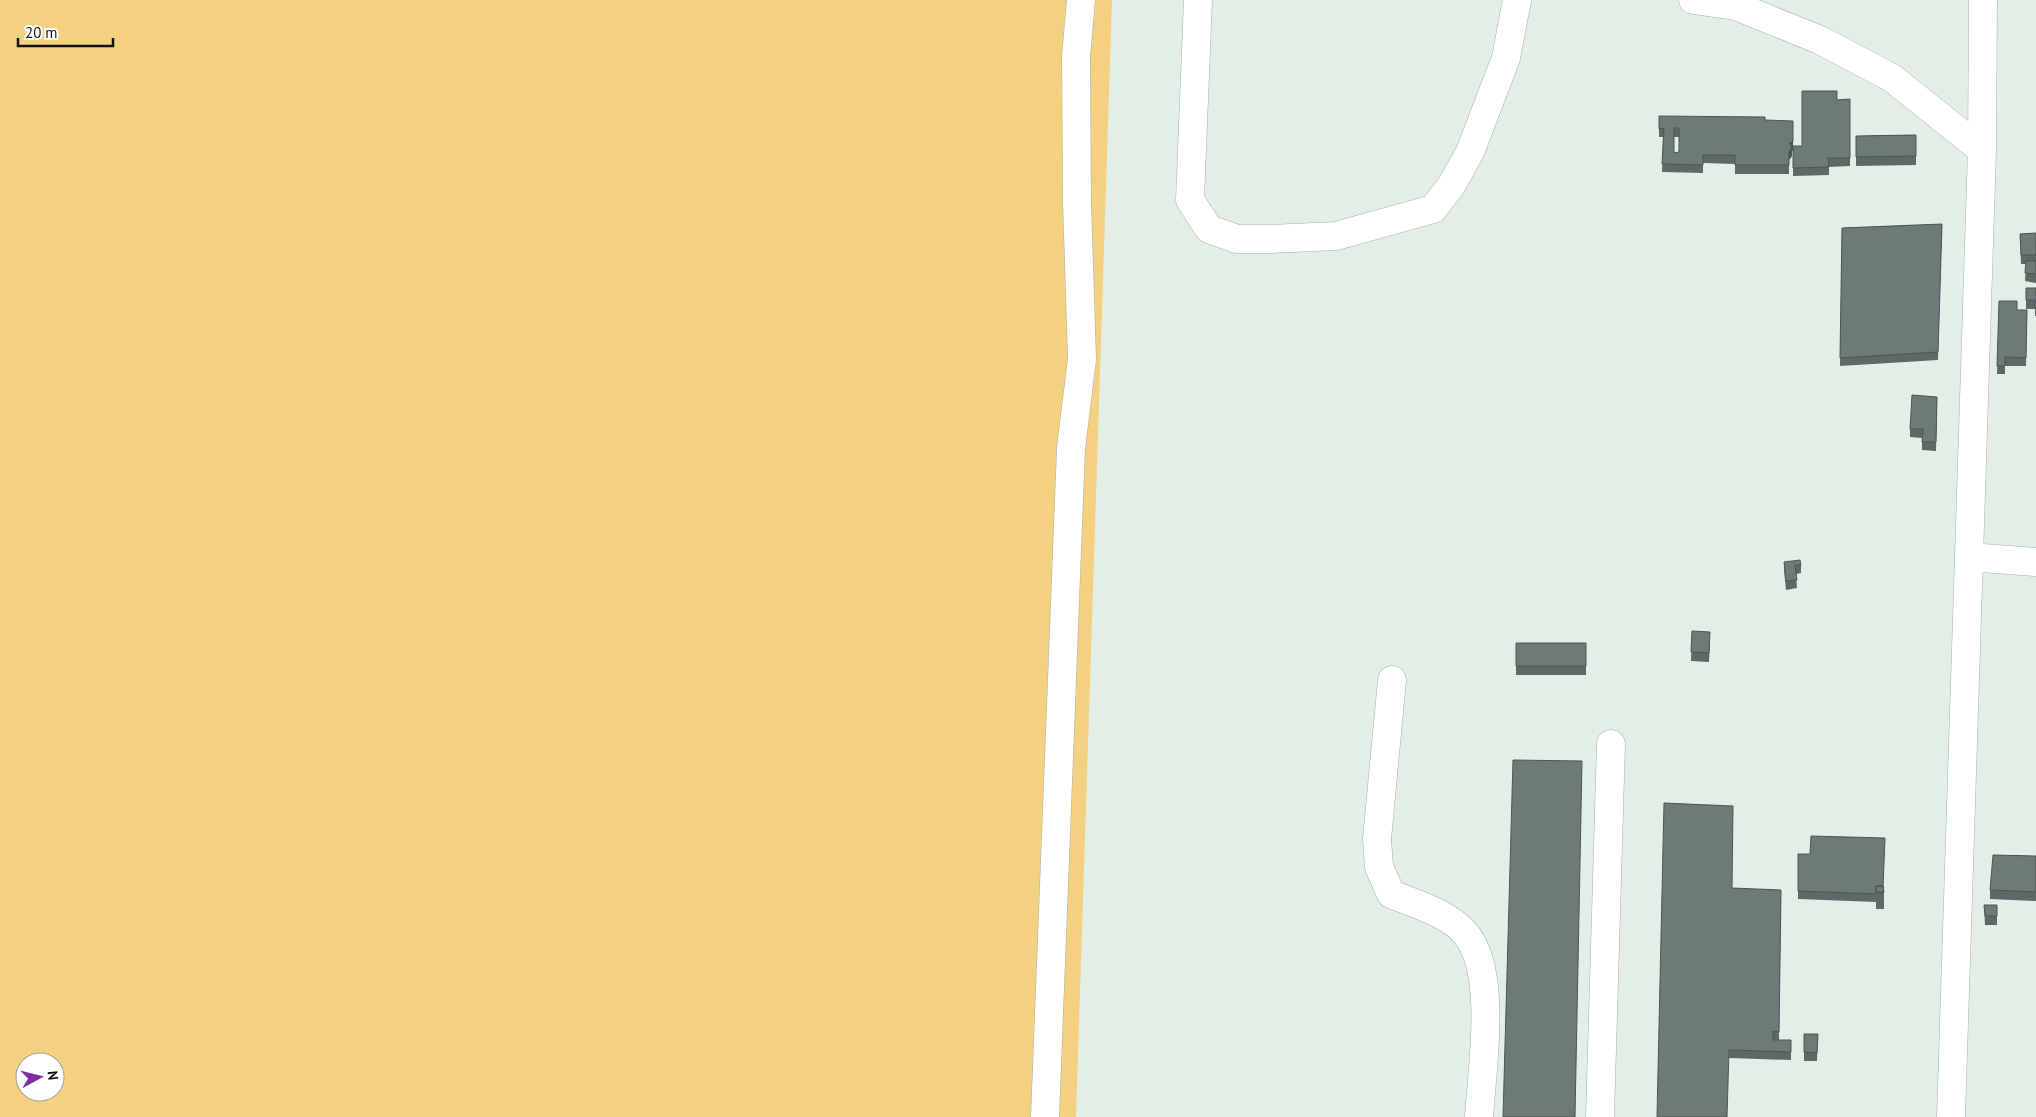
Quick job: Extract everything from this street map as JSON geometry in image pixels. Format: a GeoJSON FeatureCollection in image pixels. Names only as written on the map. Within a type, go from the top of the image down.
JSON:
{"type":"FeatureCollection","features":[{"type":"Feature","properties":{"kind":"lane"},"geometry":{"type":"LineString","coordinates":[[1045,1117],[1071,448],[1082,359],[1077,202],[1076,67],[1081,0]]}},
{"type":"Feature","properties":{"kind":"lane"},"geometry":{"type":"LineString","coordinates":[[1198,0],[1190,200],[1209,229],[1237,239],[1268,239],[1336,236],[1433,209],[1451,186],[1470,152],[1506,58],[1516,0]]}},
{"type":"Feature","properties":{"kind":"lane"},"geometry":{"type":"LineString","coordinates":[[1693,0],[1708,0],[1736,6],[1820,40],[1892,78],[1982,150]]}},
{"type":"Feature","properties":{"kind":"lane"},"geometry":{"type":"LineString","coordinates":[[1951,1117],[1982,150],[1982,0]]}},
{"type":"Feature","properties":{"kind":"lane"},"geometry":{"type":"LineString","coordinates":[[1969,557],[2036,562]]}},
{"type":"Feature","properties":{"kind":"lane"},"geometry":{"type":"LineString","coordinates":[[1392,680],[1378,839],[1379,867],[1391,894],[1442,916],[1465,933],[1480,959],[1486,1002],[1479,1117]]}},
{"type":"Feature","properties":{"kind":"lane"},"geometry":{"type":"LineString","coordinates":[[1600,1117],[1611,744]]}},
{"type":"Feature","properties":{"kind":"shaded area"},"geometry":{"type":"Polygon","coordinates":[[[0,0],[1112,0],[1076,1117],[0,1117],[0,0]]]}},
{"type":"Feature","properties":{"kind":"building"},"geometry":{"type":"Polygon","coordinates":[[[1802,91],[1837,91],[1837,100],[1850,99],[1850,158],[1828,158],[1829,167],[1793,168],[1793,146],[1802,146],[1802,91]]]}},
{"type":"Feature","properties":{"kind":"building"},"geometry":{"type":"Polygon","coordinates":[[[1659,116],[1765,117],[1765,120],[1793,121],[1793,142],[1789,143],[1792,147],[1789,152],[1789,165],[1735,165],[1735,155],[1703,155],[1703,165],[1662,164],[1664,128],[1659,129],[1659,116]],[[1674,128],[1674,153],[1679,152],[1679,128],[1674,128]]]}},
{"type":"Feature","properties":{"kind":"building"},"geometry":{"type":"Polygon","coordinates":[[[1916,135],[1916,156],[1856,157],[1856,136],[1916,135]]]}},
{"type":"Feature","properties":{"kind":"building"},"geometry":{"type":"Polygon","coordinates":[[[1942,224],[1938,352],[1840,358],[1842,228],[1942,224]]]}},
{"type":"Feature","properties":{"kind":"building"},"geometry":{"type":"Polygon","coordinates":[[[2036,233],[2036,255],[2021,255],[2020,234],[2036,233]]]}},
{"type":"Feature","properties":{"kind":"building"},"geometry":{"type":"Polygon","coordinates":[[[2026,261],[2036,261],[2036,274],[2025,273],[2026,261]]]}},
{"type":"Feature","properties":{"kind":"building"},"geometry":{"type":"Polygon","coordinates":[[[2026,288],[2036,288],[2035,308],[2035,300],[2026,300],[2026,288]]]}},
{"type":"Feature","properties":{"kind":"building"},"geometry":{"type":"Polygon","coordinates":[[[1999,301],[2017,301],[2017,310],[2027,310],[2026,358],[2005,357],[2005,366],[1997,366],[1999,301]]]}},
{"type":"Feature","properties":{"kind":"building"},"geometry":{"type":"Polygon","coordinates":[[[1912,395],[1937,397],[1936,442],[1922,442],[1923,429],[1910,429],[1912,395]]]}},
{"type":"Feature","properties":{"kind":"building"},"geometry":{"type":"Polygon","coordinates":[[[1800,560],[1801,565],[1795,565],[1797,580],[1786,581],[1784,562],[1800,560]]]}},
{"type":"Feature","properties":{"kind":"building"},"geometry":{"type":"Polygon","coordinates":[[[1692,631],[1710,632],[1709,653],[1691,652],[1692,631]]]}},
{"type":"Feature","properties":{"kind":"building"},"geometry":{"type":"Polygon","coordinates":[[[1516,643],[1586,643],[1586,666],[1516,666],[1516,643]]]}},
{"type":"Feature","properties":{"kind":"building"},"geometry":{"type":"Polygon","coordinates":[[[1513,760],[1582,761],[1575,1117],[1503,1117],[1513,760]]]}},
{"type":"Feature","properties":{"kind":"building"},"geometry":{"type":"Polygon","coordinates":[[[1664,803],[1733,806],[1732,888],[1781,890],[1779,1032],[1773,1031],[1773,1040],[1791,1040],[1791,1052],[1729,1050],[1727,1117],[1657,1117],[1664,803]]]}},
{"type":"Feature","properties":{"kind":"building"},"geometry":{"type":"Polygon","coordinates":[[[1811,836],[1885,838],[1883,888],[1883,886],[1876,886],[1876,894],[1798,891],[1798,854],[1810,854],[1811,836]]]}},
{"type":"Feature","properties":{"kind":"building"},"geometry":{"type":"Polygon","coordinates":[[[1993,855],[2036,856],[2036,892],[1990,890],[1993,855]]]}},
{"type":"Feature","properties":{"kind":"building"},"geometry":{"type":"Polygon","coordinates":[[[1876,886],[1883,886],[1884,892],[1876,892],[1876,886]]]}},
{"type":"Feature","properties":{"kind":"building"},"geometry":{"type":"Polygon","coordinates":[[[1984,905],[1997,905],[1997,916],[1985,916],[1984,905]]]}},
{"type":"Feature","properties":{"kind":"building"},"geometry":{"type":"Polygon","coordinates":[[[1804,1034],[1818,1034],[1817,1053],[1804,1052],[1804,1034]]]}}]}
